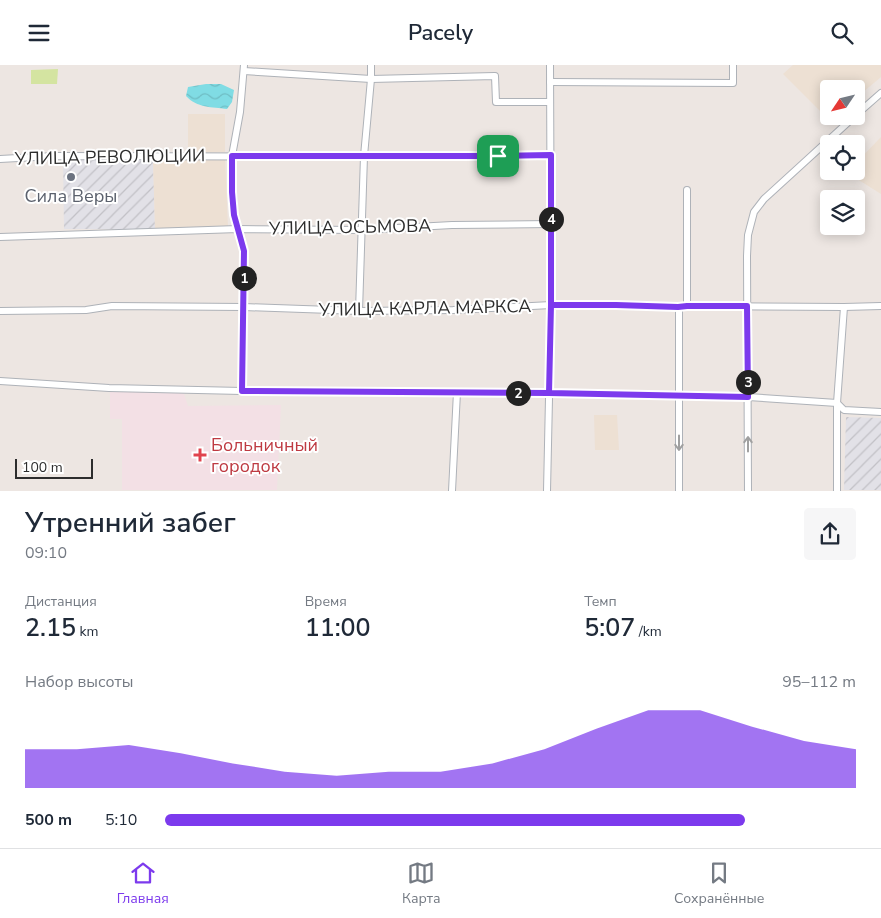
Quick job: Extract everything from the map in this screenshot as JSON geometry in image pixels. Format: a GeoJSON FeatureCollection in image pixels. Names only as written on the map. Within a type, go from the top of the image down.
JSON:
{"type":"FeatureCollection","features":[{"type":"Feature","properties":{"kind":"street"},"geometry":{"type":"LineString","coordinates":[[359,311],[364,156],[372,65]]}},
{"type":"Feature","properties":{"kind":"street"},"geometry":{"type":"LineString","coordinates":[[547,491],[551,305],[550,65]]}},
{"type":"Feature","properties":{"kind":"street"},"geometry":{"type":"LineString","coordinates":[[550,82],[733,83],[733,65]]}},
{"type":"Feature","properties":{"kind":"street"},"geometry":{"type":"LineString","coordinates":[[242,391],[244,251],[234,215],[232,156],[240,113],[244,68],[371,79],[495,76],[496,102],[550,102]]}},
{"type":"Feature","properties":{"kind":"street"},"geometry":{"type":"LineString","coordinates":[[865,108],[881,93]]}},
{"type":"Feature","properties":{"kind":"street"},"geometry":{"type":"LineString","coordinates":[[748,491],[748,235],[754,212],[764,199],[846,125]]}},
{"type":"Feature","properties":{"kind":"street","name":"УЛИЦА РЕВОЛЮЦИИ"},"geometry":{"type":"LineString","coordinates":[[0,159],[64,156],[453,157],[551,155]]}},
{"type":"Feature","properties":{"kind":"street"},"geometry":{"type":"LineString","coordinates":[[687,190],[687,306]]}},
{"type":"Feature","properties":{"kind":"street","name":"УЛИЦА ОСЬМОВА"},"geometry":{"type":"LineString","coordinates":[[0,237],[238,229],[362,230],[452,225],[551,224]]}},
{"type":"Feature","properties":{"kind":"street","name":"УЛИЦА КАРЛА МАРКСА"},"geometry":{"type":"LineString","coordinates":[[0,311],[86,310],[112,306],[244,307],[359,311],[453,310],[551,305],[881,307]]}},
{"type":"Feature","properties":{"kind":"street"},"geometry":{"type":"LineString","coordinates":[[678,307],[678,491]]}},
{"type":"Feature","properties":{"kind":"street"},"geometry":{"type":"LineString","coordinates":[[837,491],[837,403],[844,307]]}},
{"type":"Feature","properties":{"kind":"street"},"geometry":{"type":"LineString","coordinates":[[0,381],[109,388],[242,391],[549,393],[748,397],[837,403],[844,411],[881,412]]}},
{"type":"Feature","properties":{"kind":"street"},"geometry":{"type":"LineString","coordinates":[[452,491],[457,392]]}},
{"type":"Feature","properties":{"kind":"shaded area"},"geometry":{"type":"Polygon","coordinates":[[[793,65],[881,65],[881,77],[865,90],[865,80],[820,80],[820,111],[783,74],[793,65]]]}},
{"type":"Feature","properties":{"kind":"shaded area"},"geometry":{"type":"Polygon","coordinates":[[[188,114],[225,114],[225,152],[188,153],[188,114]]]}},
{"type":"Feature","properties":{"kind":"shaded area"},"geometry":{"type":"Polygon","coordinates":[[[881,137],[881,194],[859,180],[865,180],[865,154],[881,137]]]}},
{"type":"Feature","properties":{"kind":"shaded area"},"geometry":{"type":"Polygon","coordinates":[[[153,159],[155,229],[64,229],[63,160],[153,159]]]}},
{"type":"Feature","properties":{"kind":"shaded area"},"geometry":{"type":"Polygon","coordinates":[[[153,159],[225,159],[228,227],[155,229],[153,159]]]}},
{"type":"Feature","properties":{"kind":"shaded area","name":"Больничный городок"},"geometry":{"type":"Polygon","coordinates":[[[110,391],[183,391],[188,406],[281,405],[277,490],[122,490],[122,419],[110,419],[110,391]]]}},
{"type":"Feature","properties":{"kind":"shaded area"},"geometry":{"type":"Polygon","coordinates":[[[594,415],[617,415],[619,450],[595,450],[594,415]]]}},
{"type":"Feature","properties":{"kind":"shaded area"},"geometry":{"type":"Polygon","coordinates":[[[846,417],[881,418],[881,490],[844,490],[846,417]]]}},
{"type":"Feature","properties":{"kind":"green space"},"geometry":{"type":"Polygon","coordinates":[[[58,69],[57,84],[31,84],[31,70],[58,69]]]}},
{"type":"Feature","properties":{"kind":"water"},"geometry":{"type":"Polygon","coordinates":[[[221,84],[234,90],[232,102],[227,109],[200,105],[186,96],[188,87],[221,84]]]}},
{"type":"Feature","properties":{"kind":"place","name":"Сила Веры"},"geometry":{"type":"Point","coordinates":[71,177]}},
{"type":"Feature","properties":{"kind":"place","name":"Больничный городок"},"geometry":{"type":"Point","coordinates":[200,455]}},
{"type":"Feature","properties":{"kind":"route"},"geometry":{"type":"LineString","coordinates":[[498,156],[232,156],[234,215],[244,251],[242,391],[549,393],[551,305],[747,306],[748,397],[549,393],[551,155],[498,156]]}}]}
